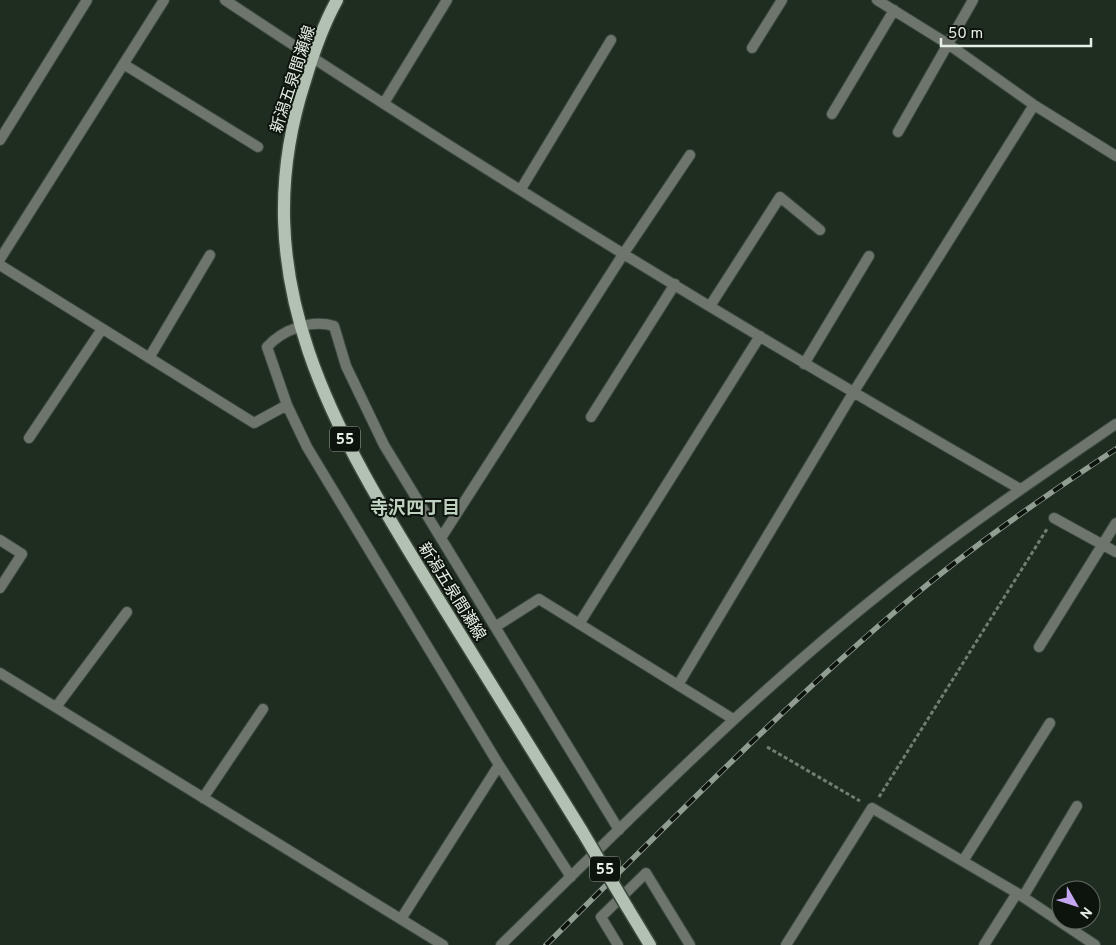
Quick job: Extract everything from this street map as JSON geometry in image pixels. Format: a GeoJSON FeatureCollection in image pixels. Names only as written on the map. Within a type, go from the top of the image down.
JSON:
{"type":"FeatureCollection","features":[{"type":"Feature","properties":{"kind":"main road","name":"新潟五泉間瀬線"},"geometry":{"type":"LineString","coordinates":[[337,0],[312,58],[288,142],[283,184],[283,228],[287,267],[301,327],[330,409],[375,496],[582,831],[650,945]]}},
{"type":"Feature","properties":{"kind":"street"},"geometry":{"type":"LineString","coordinates":[[0,140],[87,0]]}},
{"type":"Feature","properties":{"kind":"street"},"geometry":{"type":"LineString","coordinates":[[0,259],[164,0]]}},
{"type":"Feature","properties":{"kind":"street"},"geometry":{"type":"LineString","coordinates":[[225,0],[312,58],[804,364],[1020,489]]}},
{"type":"Feature","properties":{"kind":"street"},"geometry":{"type":"LineString","coordinates":[[384,102],[448,0]]}},
{"type":"Feature","properties":{"kind":"street"},"geometry":{"type":"LineString","coordinates":[[752,48],[782,0]]}},
{"type":"Feature","properties":{"kind":"street"},"geometry":{"type":"LineString","coordinates":[[877,0],[948,44],[1034,105],[1116,156]]}},
{"type":"Feature","properties":{"kind":"street"},"geometry":{"type":"LineString","coordinates":[[898,132],[973,0]]}},
{"type":"Feature","properties":{"kind":"street"},"geometry":{"type":"LineString","coordinates":[[832,114],[894,10]]}},
{"type":"Feature","properties":{"kind":"street"},"geometry":{"type":"LineString","coordinates":[[521,189],[611,40]]}},
{"type":"Feature","properties":{"kind":"street"},"geometry":{"type":"LineString","coordinates":[[124,64],[258,148]]}},
{"type":"Feature","properties":{"kind":"street"},"geometry":{"type":"LineString","coordinates":[[678,685],[853,393],[1034,105]]}},
{"type":"Feature","properties":{"kind":"street"},"geometry":{"type":"LineString","coordinates":[[440,538],[624,253],[690,155]]}},
{"type":"Feature","properties":{"kind":"street"},"geometry":{"type":"LineString","coordinates":[[710,306],[780,197],[820,230]]}},
{"type":"Feature","properties":{"kind":"street"},"geometry":{"type":"LineString","coordinates":[[149,358],[210,255]]}},
{"type":"Feature","properties":{"kind":"street"},"geometry":{"type":"LineString","coordinates":[[804,364],[869,256]]}},
{"type":"Feature","properties":{"kind":"street"},"geometry":{"type":"LineString","coordinates":[[0,265],[254,423],[287,405]]}},
{"type":"Feature","properties":{"kind":"street"},"geometry":{"type":"LineString","coordinates":[[591,417],[675,284]]}},
{"type":"Feature","properties":{"kind":"street"},"geometry":{"type":"LineString","coordinates":[[571,877],[499,765],[330,487],[287,405],[267,347],[277,336],[301,327],[324,323],[334,326],[346,366],[367,412],[440,538],[619,830]]}},
{"type":"Feature","properties":{"kind":"street"},"geometry":{"type":"LineString","coordinates":[[29,438],[102,329]]}},
{"type":"Feature","properties":{"kind":"street"},"geometry":{"type":"LineString","coordinates":[[580,624],[760,336]]}},
{"type":"Feature","properties":{"kind":"street"},"geometry":{"type":"LineString","coordinates":[[501,945],[733,719],[882,592],[1020,489],[1116,424]]}},
{"type":"Feature","properties":{"kind":"street"},"geometry":{"type":"LineString","coordinates":[[1054,518],[1116,552]]}},
{"type":"Feature","properties":{"kind":"street"},"geometry":{"type":"LineString","coordinates":[[1039,647],[1116,523]]}},
{"type":"Feature","properties":{"kind":"street"},"geometry":{"type":"LineString","coordinates":[[0,540],[22,554],[0,588]]}},
{"type":"Feature","properties":{"kind":"street"},"geometry":{"type":"LineString","coordinates":[[495,627],[539,599],[733,719]]}},
{"type":"Feature","properties":{"kind":"street"},"geometry":{"type":"LineString","coordinates":[[56,707],[127,612]]}},
{"type":"Feature","properties":{"kind":"street"},"geometry":{"type":"LineString","coordinates":[[0,673],[444,945]]}},
{"type":"Feature","properties":{"kind":"street"},"geometry":{"type":"LineString","coordinates":[[203,798],[263,709]]}},
{"type":"Feature","properties":{"kind":"street"},"geometry":{"type":"LineString","coordinates":[[963,862],[1050,723]]}},
{"type":"Feature","properties":{"kind":"street"},"geometry":{"type":"LineString","coordinates":[[401,919],[499,765]]}},
{"type":"Feature","properties":{"kind":"street"},"geometry":{"type":"LineString","coordinates":[[984,945],[1020,895],[1077,806]]}},
{"type":"Feature","properties":{"kind":"street"},"geometry":{"type":"LineString","coordinates":[[786,945],[872,808],[1020,895],[1094,945]]}},
{"type":"Feature","properties":{"kind":"street"},"geometry":{"type":"LineString","coordinates":[[618,945],[601,917],[646,872],[690,945]]}},
{"type":"Feature","properties":{"kind":"path"},"geometry":{"type":"LineString","coordinates":[[767,747],[872,808],[1054,518]]}},
{"type":"Feature","properties":{"kind":"railway"},"geometry":{"type":"LineString","coordinates":[[546,945],[725,768],[862,640],[910,599],[985,540],[1116,449]]}},
{"type":"Feature","properties":{"kind":"district","name":"寺沢四丁目"},"geometry":{"type":"Point","coordinates":[415,508]}}]}
